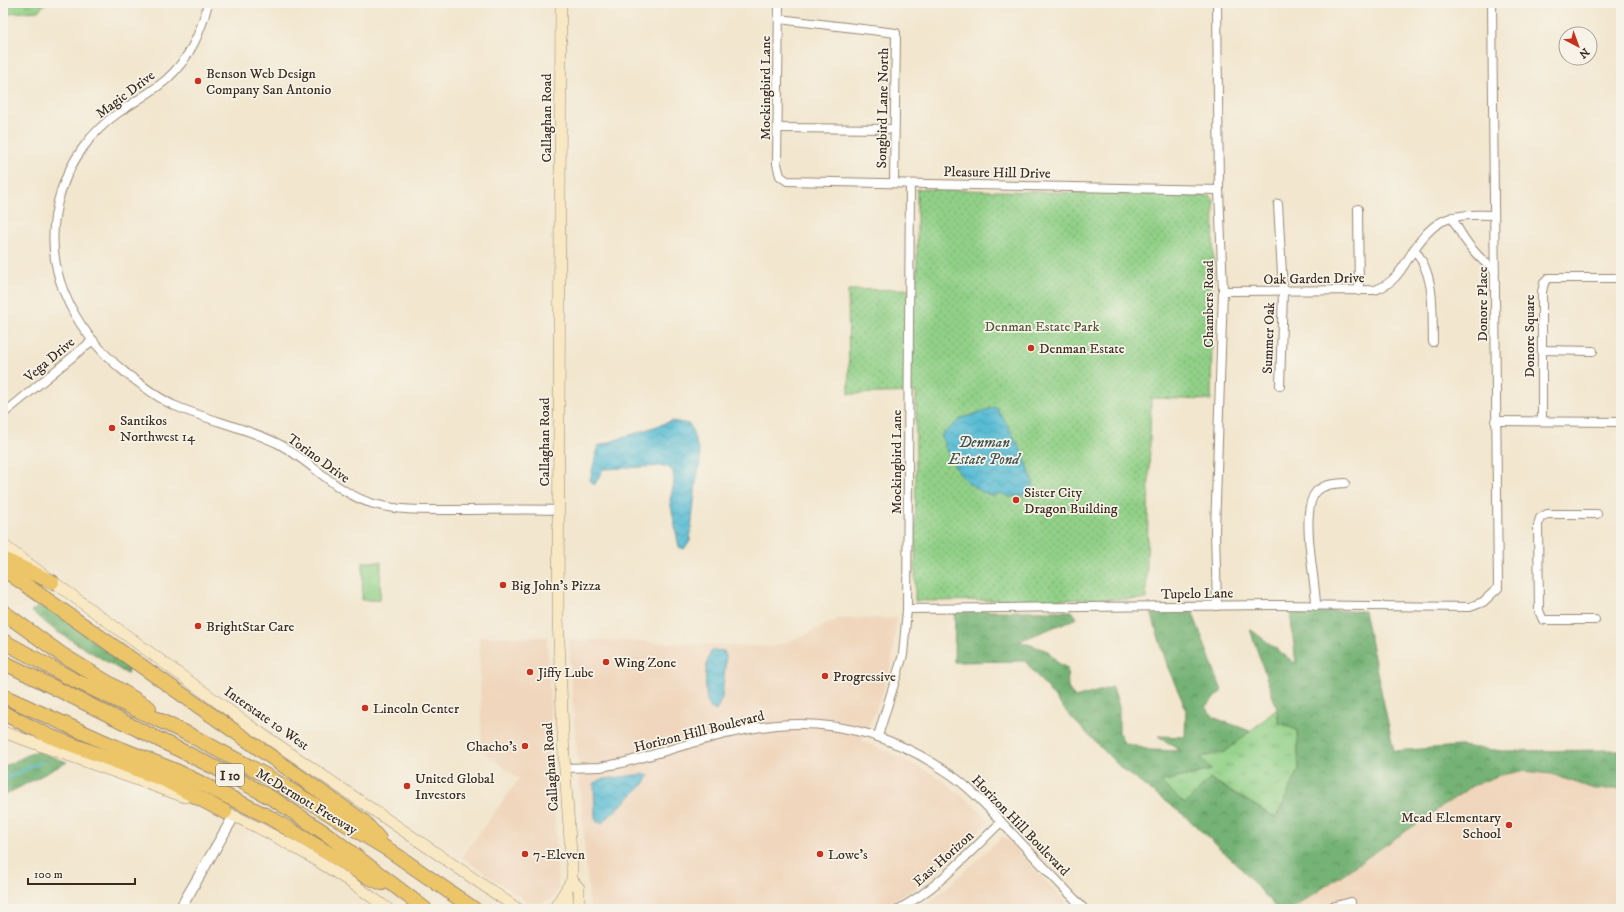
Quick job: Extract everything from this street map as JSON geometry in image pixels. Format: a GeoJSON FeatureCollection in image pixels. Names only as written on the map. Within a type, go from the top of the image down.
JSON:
{"type":"FeatureCollection","features":[{"type":"Feature","properties":{"kind":"highway"},"geometry":{"type":"LineString","coordinates":[[3,558],[52,582]]}},
{"type":"Feature","properties":{"kind":"highway"},"geometry":{"type":"LineString","coordinates":[[3,569],[364,822],[388,850]]}},
{"type":"Feature","properties":{"kind":"highway"},"geometry":{"type":"LineString","coordinates":[[3,612],[61,654],[129,694],[186,733]]}},
{"type":"Feature","properties":{"kind":"highway","name":"McDermott Freeway"},"geometry":{"type":"LineString","coordinates":[[3,641],[72,679],[186,733],[265,775],[388,850],[474,909]]}},
{"type":"Feature","properties":{"kind":"highway","name":"McDermott Freeway"},"geometry":{"type":"LineString","coordinates":[[3,662],[230,775],[275,800],[328,835],[425,909]]}},
{"type":"Feature","properties":{"kind":"highway"},"geometry":{"type":"LineString","coordinates":[[3,668],[43,683]]}},
{"type":"Feature","properties":{"kind":"highway"},"geometry":{"type":"LineString","coordinates":[[4,697],[111,745],[176,771],[262,814],[320,847],[364,875],[402,892]]}},
{"type":"Feature","properties":{"kind":"highway"},"geometry":{"type":"LineString","coordinates":[[3,713],[49,736],[165,780],[230,814]]}},
{"type":"Feature","properties":{"kind":"main road","name":"Callaghan Road"},"geometry":{"type":"LineString","coordinates":[[561,3],[558,618],[570,885],[568,909]]}},
{"type":"Feature","properties":{"kind":"main road","name":"Interstate 10 West"},"geometry":{"type":"LineString","coordinates":[[3,545],[52,582],[157,656],[249,725],[518,909]]}},
{"type":"Feature","properties":{"kind":"main road"},"geometry":{"type":"LineString","coordinates":[[3,732],[230,814],[338,874],[388,909]]}},
{"type":"Feature","properties":{"kind":"main road","name":"Callaghan Road"},"geometry":{"type":"LineString","coordinates":[[570,885],[579,888],[580,909]]}},
{"type":"Feature","properties":{"kind":"main road"},"geometry":{"type":"LineString","coordinates":[[554,909],[570,885]]}},
{"type":"Feature","properties":{"kind":"street","name":"Magic Drive"},"geometry":{"type":"LineString","coordinates":[[92,340],[83,329],[67,301],[57,270],[54,249],[55,222],[62,190],[75,160],[94,134],[118,113],[158,86],[177,67],[199,34],[208,3]]}},
{"type":"Feature","properties":{"kind":"street","name":"Mockingbird Lane"},"geometry":{"type":"LineString","coordinates":[[779,3],[779,173]]}},
{"type":"Feature","properties":{"kind":"street","name":"Chambers Road"},"geometry":{"type":"LineString","coordinates":[[1217,3],[1218,190],[1223,292],[1215,531],[1217,606]]}},
{"type":"Feature","properties":{"kind":"street","name":"Donore Place"},"geometry":{"type":"LineString","coordinates":[[1485,600],[1498,586],[1495,421],[1492,3]]}},
{"type":"Feature","properties":{"kind":"street","name":"Songbird Lane North"},"geometry":{"type":"LineString","coordinates":[[779,19],[896,34],[894,183]]}},
{"type":"Feature","properties":{"kind":"street"},"geometry":{"type":"LineString","coordinates":[[778,128],[894,129]]}},
{"type":"Feature","properties":{"kind":"street","name":"Pleasure Hill Drive"},"geometry":{"type":"LineString","coordinates":[[779,173],[783,179],[796,183],[894,183],[1218,190]]}},
{"type":"Feature","properties":{"kind":"street","name":"Mockingbird Lane"},"geometry":{"type":"LineString","coordinates":[[878,736],[902,660],[907,609],[910,184]]}},
{"type":"Feature","properties":{"kind":"street","name":"Summer Oak"},"geometry":{"type":"LineString","coordinates":[[1278,204],[1283,291],[1280,386]]}},
{"type":"Feature","properties":{"kind":"street"},"geometry":{"type":"LineString","coordinates":[[1358,209],[1359,291]]}},
{"type":"Feature","properties":{"kind":"street","name":"Oak Garden Drive"},"geometry":{"type":"LineString","coordinates":[[1223,292],[1375,290],[1388,284],[1401,271],[1420,239],[1433,226],[1452,217],[1473,214],[1493,215]]}},
{"type":"Feature","properties":{"kind":"street"},"geometry":{"type":"LineString","coordinates":[[1452,217],[1462,238],[1479,257],[1495,271]]}},
{"type":"Feature","properties":{"kind":"street"},"geometry":{"type":"LineString","coordinates":[[1414,249],[1421,258],[1429,276],[1433,342]]}},
{"type":"Feature","properties":{"kind":"street","name":"Donore Square"},"geometry":{"type":"LineString","coordinates":[[1542,421],[1542,292],[1546,280],[1557,278],[1621,278]]}},
{"type":"Feature","properties":{"kind":"street","name":"Vega Drive"},"geometry":{"type":"LineString","coordinates":[[3,414],[92,340]]}},
{"type":"Feature","properties":{"kind":"street","name":"Torino Drive"},"geometry":{"type":"LineString","coordinates":[[92,340],[122,370],[159,397],[189,411],[279,444],[341,490],[363,500],[404,509],[559,510]]}},
{"type":"Feature","properties":{"kind":"street"},"geometry":{"type":"LineString","coordinates":[[1542,350],[1593,350]]}},
{"type":"Feature","properties":{"kind":"street"},"geometry":{"type":"LineString","coordinates":[[1495,421],[1621,422]]}},
{"type":"Feature","properties":{"kind":"street"},"geometry":{"type":"LineString","coordinates":[[1316,606],[1315,583],[1310,559],[1311,500],[1317,491],[1326,485],[1345,483]]}},
{"type":"Feature","properties":{"kind":"street"},"geometry":{"type":"LineString","coordinates":[[1596,620],[1543,620],[1539,611],[1538,525],[1540,518],[1547,514],[1597,514]]}},
{"type":"Feature","properties":{"kind":"street","name":"Tupelo Lane"},"geometry":{"type":"LineString","coordinates":[[907,609],[1217,606],[1470,607],[1485,600]]}},
{"type":"Feature","properties":{"kind":"street","name":"Horizon Hill Boulevard"},"geometry":{"type":"LineString","coordinates":[[565,768],[600,767],[622,763],[749,729],[777,725],[827,724],[878,736],[910,750],[950,774],[967,787],[1084,909]]}},
{"type":"Feature","properties":{"kind":"street"},"geometry":{"type":"LineString","coordinates":[[180,909],[230,814]]}},
{"type":"Feature","properties":{"kind":"street","name":"East Horizon"},"geometry":{"type":"LineString","coordinates":[[899,909],[921,896],[941,880],[1001,822]]}},
{"type":"Feature","properties":{"kind":"street"},"geometry":{"type":"LineString","coordinates":[[1324,909],[1351,902]]}},
{"type":"Feature","properties":{"kind":"shaded area"},"geometry":{"type":"Polygon","coordinates":[[[897,618],[891,666],[880,700],[862,741],[897,756],[936,776],[975,806],[989,821],[918,886],[878,909],[590,909],[573,706],[569,639],[771,647],[803,636],[838,619],[897,618]]]}},
{"type":"Feature","properties":{"kind":"shaded area"},"geometry":{"type":"Polygon","coordinates":[[[479,637],[547,637],[558,888],[553,898],[540,903],[529,903],[462,857],[519,779],[482,751],[479,637]]]}},
{"type":"Feature","properties":{"kind":"shaded area","name":"Mead Elementary School"},"geometry":{"type":"Polygon","coordinates":[[[1621,750],[1621,900],[1609,909],[1279,909],[1503,751],[1621,750]]]}},
{"type":"Feature","properties":{"kind":"shaded area"},"geometry":{"type":"Polygon","coordinates":[[[1003,836],[1072,909],[919,909],[939,895],[1003,836]]]}},
{"type":"Feature","properties":{"kind":"green space"},"geometry":{"type":"Polygon","coordinates":[[[3,3],[46,3],[38,11],[12,13],[3,19],[3,3]]]}},
{"type":"Feature","properties":{"kind":"green space","name":"Denman Estate Park"},"geometry":{"type":"Polygon","coordinates":[[[917,189],[1210,196],[1214,201],[1211,400],[1151,398],[1146,599],[915,601],[916,392],[849,394],[848,290],[917,289],[917,189]]]}},
{"type":"Feature","properties":{"kind":"green space"},"geometry":{"type":"Polygon","coordinates":[[[363,562],[381,562],[380,600],[362,600],[363,562]]]}},
{"type":"Feature","properties":{"kind":"green space"},"geometry":{"type":"Polygon","coordinates":[[[46,603],[131,661],[127,674],[56,631],[31,611],[46,603]]]}},
{"type":"Feature","properties":{"kind":"green space"},"geometry":{"type":"Polygon","coordinates":[[[955,611],[1072,611],[1077,618],[1019,641],[1048,651],[1058,663],[1067,668],[1068,688],[1075,698],[1113,687],[1119,707],[1119,733],[1124,743],[1150,750],[1181,751],[1158,736],[1185,737],[1186,709],[1168,668],[1151,612],[1192,611],[1222,691],[1205,707],[1215,718],[1250,731],[1225,752],[1201,757],[1211,770],[1160,782],[1185,804],[1210,779],[1276,818],[1299,770],[1297,730],[1279,723],[1277,709],[1250,629],[1296,664],[1290,611],[1364,611],[1394,751],[1460,746],[1503,751],[1621,750],[1621,789],[1594,789],[1551,774],[1523,771],[1500,775],[1472,786],[1292,909],[1277,909],[1238,865],[1185,816],[1123,770],[1069,715],[1025,661],[954,662],[955,611]]]}},
{"type":"Feature","properties":{"kind":"green space"},"geometry":{"type":"Polygon","coordinates":[[[1277,709],[1279,723],[1297,729],[1299,770],[1276,818],[1211,779],[1185,804],[1159,782],[1211,770],[1200,757],[1225,752],[1277,709]]]}},
{"type":"Feature","properties":{"kind":"green space"},"geometry":{"type":"Polygon","coordinates":[[[36,751],[67,762],[3,796],[3,767],[36,751]]]}},
{"type":"Feature","properties":{"kind":"water","name":"Denman Estate Pond"},"geometry":{"type":"Polygon","coordinates":[[[996,407],[1014,436],[1028,466],[1034,487],[1030,494],[1010,497],[1000,493],[994,496],[983,492],[973,486],[959,473],[945,446],[941,435],[962,418],[996,407]]]}},
{"type":"Feature","properties":{"kind":"water"},"geometry":{"type":"Polygon","coordinates":[[[672,421],[689,424],[700,455],[690,541],[684,549],[679,547],[670,500],[674,483],[673,471],[666,466],[603,469],[595,484],[593,484],[590,480],[598,446],[672,421]]]}},
{"type":"Feature","properties":{"kind":"water"},"geometry":{"type":"Polygon","coordinates":[[[712,650],[724,651],[726,656],[722,698],[716,711],[709,707],[706,695],[707,662],[712,650]]]}},
{"type":"Feature","properties":{"kind":"water"},"geometry":{"type":"Polygon","coordinates":[[[643,774],[649,776],[645,783],[602,823],[597,822],[595,817],[594,784],[598,780],[643,774]]]}},
{"type":"Feature","properties":{"kind":"waterway"},"geometry":{"type":"LineString","coordinates":[[3,9],[10,3]]}},
{"type":"Feature","properties":{"kind":"waterway"},"geometry":{"type":"LineString","coordinates":[[3,780],[41,762]]}},
{"type":"Feature","properties":{"kind":"place","name":"Benson Web Design Company San Antonio"},"geometry":{"type":"Point","coordinates":[198,81]}},
{"type":"Feature","properties":{"kind":"place","name":"Denman Estate"},"geometry":{"type":"Point","coordinates":[1031,348]}},
{"type":"Feature","properties":{"kind":"place","name":"Santikos Northwest 14"},"geometry":{"type":"Point","coordinates":[112,428]}},
{"type":"Feature","properties":{"kind":"place","name":"Sister City Dragon Building"},"geometry":{"type":"Point","coordinates":[1016,500]}},
{"type":"Feature","properties":{"kind":"place","name":"Big John's Pizza"},"geometry":{"type":"Point","coordinates":[503,585]}},
{"type":"Feature","properties":{"kind":"place","name":"BrightStar Care"},"geometry":{"type":"Point","coordinates":[198,626]}},
{"type":"Feature","properties":{"kind":"place","name":"Wing Zone"},"geometry":{"type":"Point","coordinates":[606,662]}},
{"type":"Feature","properties":{"kind":"place","name":"Jiffy Lube"},"geometry":{"type":"Point","coordinates":[530,672]}},
{"type":"Feature","properties":{"kind":"place","name":"Progressive"},"geometry":{"type":"Point","coordinates":[825,676]}},
{"type":"Feature","properties":{"kind":"place","name":"Lincoln Center"},"geometry":{"type":"Point","coordinates":[365,708]}},
{"type":"Feature","properties":{"kind":"place","name":"Chacho's"},"geometry":{"type":"Point","coordinates":[525,746]}},
{"type":"Feature","properties":{"kind":"place","name":"United Global Investors"},"geometry":{"type":"Point","coordinates":[407,786]}},
{"type":"Feature","properties":{"kind":"place","name":"Mead Elementary School"},"geometry":{"type":"Point","coordinates":[1509,825]}},
{"type":"Feature","properties":{"kind":"place","name":"7-Eleven"},"geometry":{"type":"Point","coordinates":[525,854]}},
{"type":"Feature","properties":{"kind":"place","name":"Lowe's"},"geometry":{"type":"Point","coordinates":[820,854]}}]}
